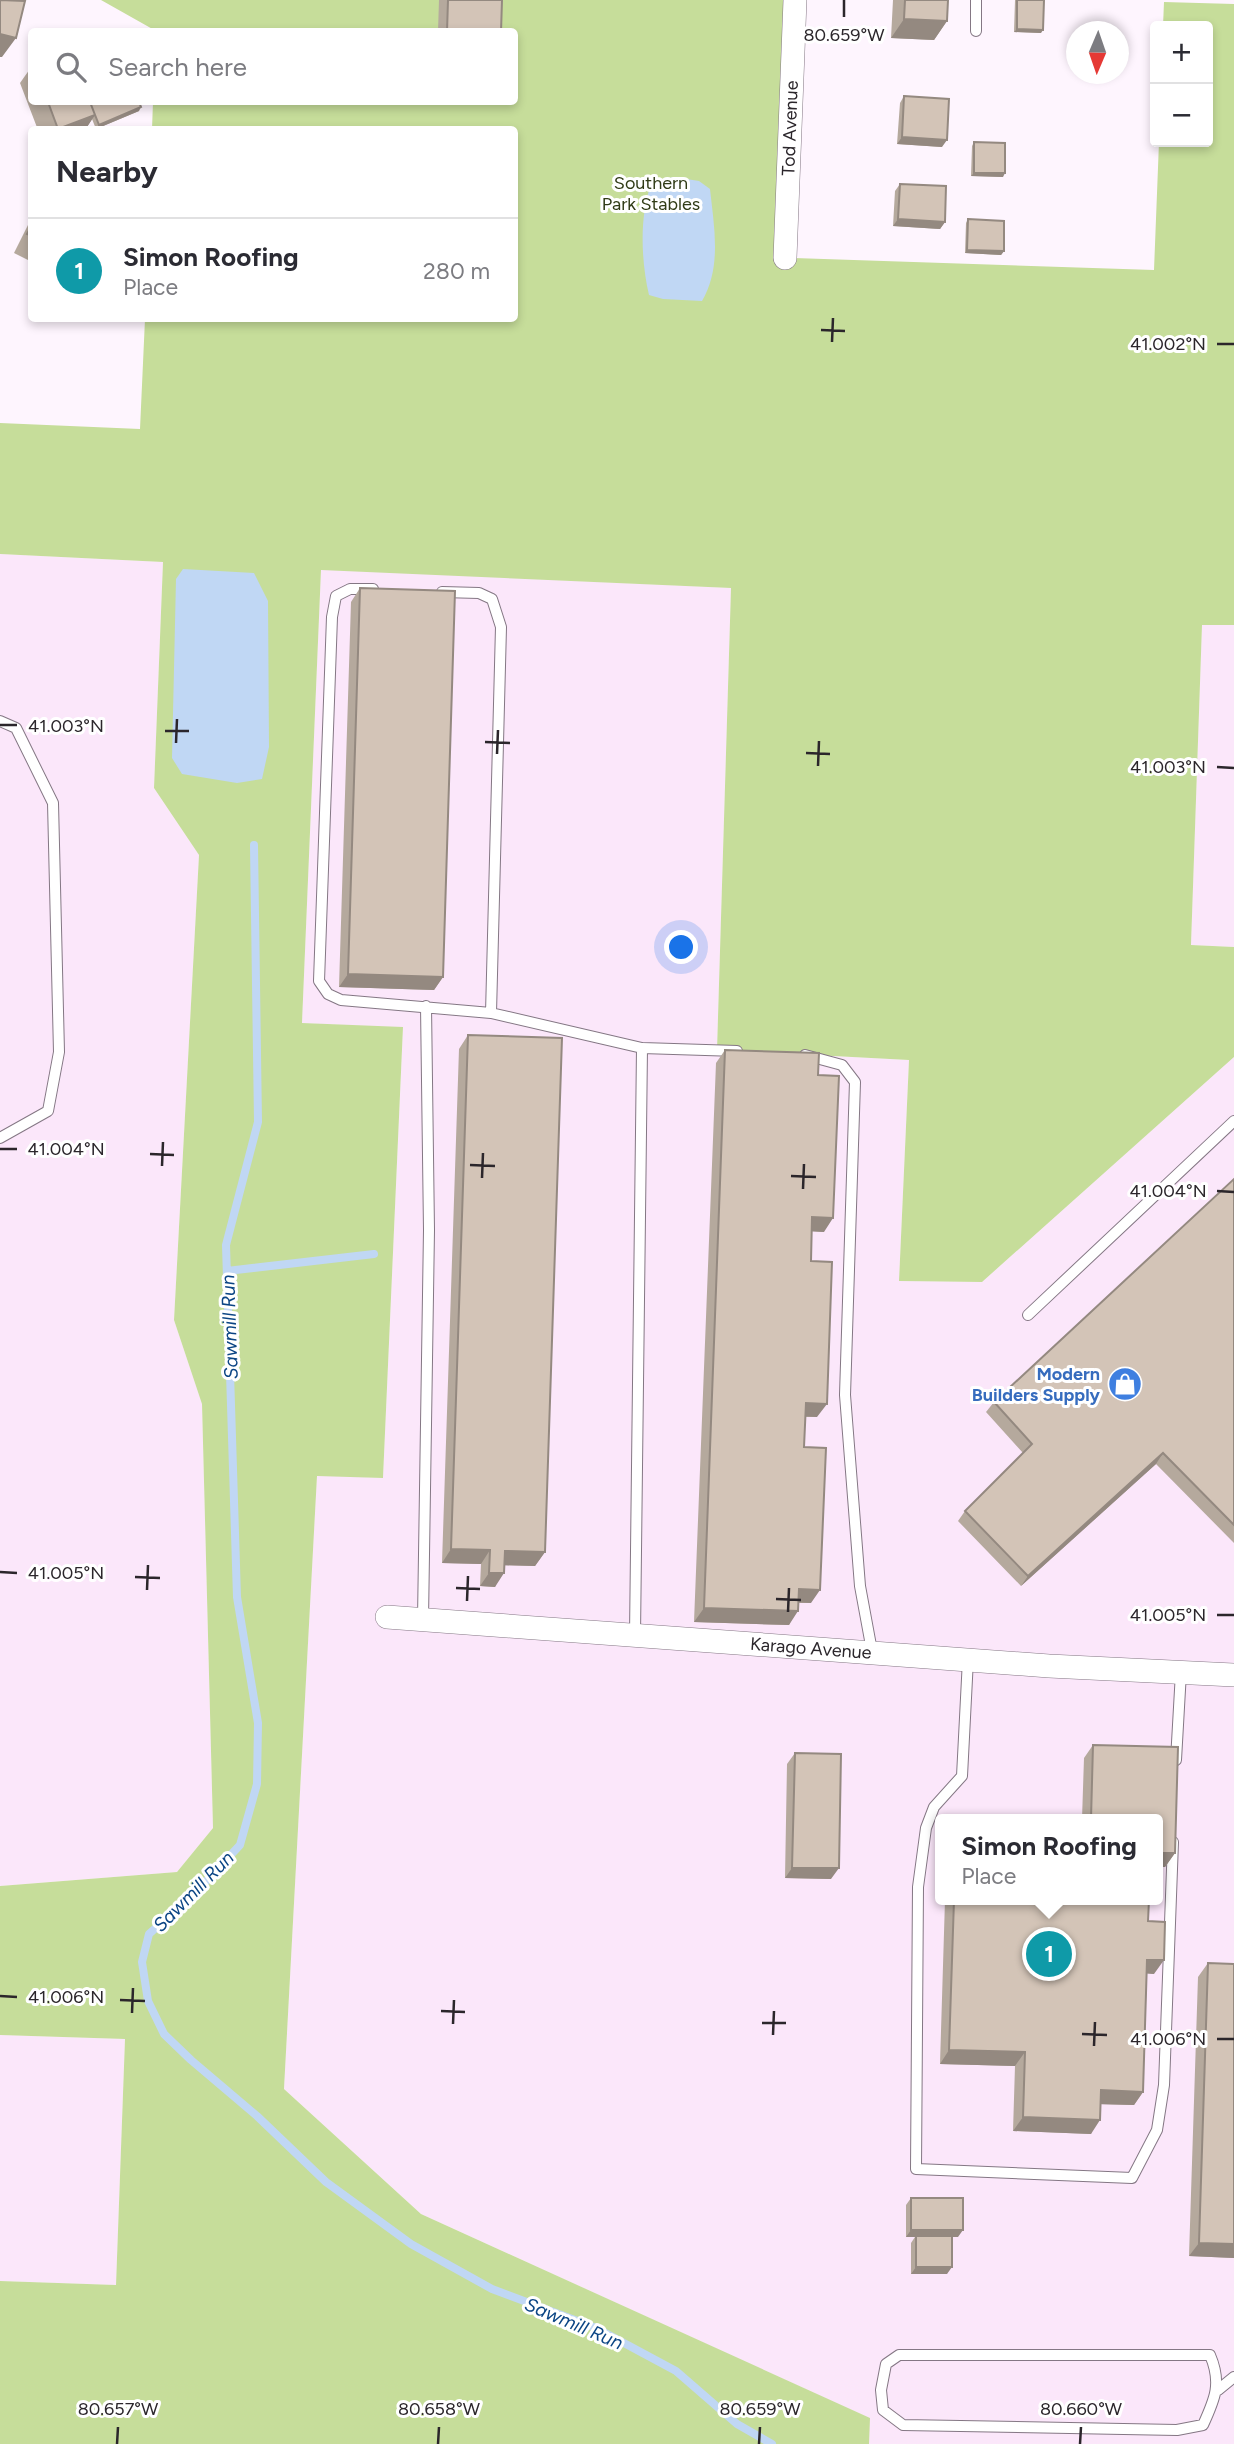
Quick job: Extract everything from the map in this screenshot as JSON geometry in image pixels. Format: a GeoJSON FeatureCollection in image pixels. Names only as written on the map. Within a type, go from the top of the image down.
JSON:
{"type":"FeatureCollection","features":[{"type":"Feature","properties":{"kind":"street","name":"Tod Avenue"},"geometry":{"type":"LineString","coordinates":[[785,258],[794,0]]}},
{"type":"Feature","properties":{"kind":"street","name":"Karago Avenue"},"geometry":{"type":"LineString","coordinates":[[387,1617],[968,1659],[1234,1675]]}},
{"type":"Feature","properties":{"kind":"lane"},"geometry":{"type":"LineString","coordinates":[[976,0],[976,31]]}},
{"type":"Feature","properties":{"kind":"lane"},"geometry":{"type":"LineString","coordinates":[[389,590],[350,589],[336,596],[332,617],[319,981],[328,994],[341,1000],[491,1013],[642,1048],[745,1051]]}},
{"type":"Feature","properties":{"kind":"lane"},"geometry":{"type":"LineString","coordinates":[[428,591],[479,593],[492,599],[501,627],[491,1013]]}},
{"type":"Feature","properties":{"kind":"lane"},"geometry":{"type":"LineString","coordinates":[[0,721],[16,728],[53,803],[59,1052],[48,1111],[0,1138]]}},
{"type":"Feature","properties":{"kind":"lane"},"geometry":{"type":"LineString","coordinates":[[423,1619],[429,1230],[426,1006]]}},
{"type":"Feature","properties":{"kind":"lane"},"geometry":{"type":"LineString","coordinates":[[635,1635],[642,1048]]}},
{"type":"Feature","properties":{"kind":"lane"},"geometry":{"type":"LineString","coordinates":[[787,1053],[801,1053],[842,1065],[855,1082],[845,1395],[860,1586],[872,1651]]}},
{"type":"Feature","properties":{"kind":"lane"},"geometry":{"type":"LineString","coordinates":[[1028,1315],[1234,1121]]}},
{"type":"Feature","properties":{"kind":"lane"},"geometry":{"type":"LineString","coordinates":[[968,1659],[962,1776],[934,1807],[926,1828],[918,1886],[916,2169],[1132,2178],[1157,2130],[1164,2085],[1174,1827]]}},
{"type":"Feature","properties":{"kind":"lane"},"geometry":{"type":"LineString","coordinates":[[1176,1774],[1181,1672]]}},
{"type":"Feature","properties":{"kind":"lane"},"geometry":{"type":"LineString","coordinates":[[1218,2390],[1217,2372],[1210,2355],[899,2355],[886,2364],[881,2390],[883,2410],[902,2426],[1177,2430],[1203,2425],[1218,2390],[1234,2377]]}},
{"type":"Feature","properties":{"kind":"shaded area"},"geometry":{"type":"Polygon","coordinates":[[[0,554],[163,562],[154,788],[199,855],[174,1320],[202,1403],[213,1828],[177,1872],[0,1886],[0,554]]]}},
{"type":"Feature","properties":{"kind":"shaded area"},"geometry":{"type":"Polygon","coordinates":[[[321,569],[731,588],[717,1050],[909,1060],[899,1281],[982,1282],[1234,1057],[1234,2444],[869,2444],[869,2418],[421,2214],[284,2089],[317,1475],[383,1478],[403,1028],[302,1023],[321,569]]]}},
{"type":"Feature","properties":{"kind":"shaded area"},"geometry":{"type":"Polygon","coordinates":[[[1202,624],[1234,625],[1234,947],[1191,945],[1202,624]]]}},
{"type":"Feature","properties":{"kind":"shaded area"},"geometry":{"type":"Polygon","coordinates":[[[0,2035],[125,2039],[116,2285],[0,2281],[0,2035]]]}},
{"type":"Feature","properties":{"kind":"green space","name":"Southern Park Stables"},"geometry":{"type":"Polygon","coordinates":[[[101,0],[795,0],[794,258],[1154,270],[1159,147],[1213,147],[1213,21],[1163,21],[1164,2],[1234,4],[1234,625],[1202,625],[1191,945],[1234,947],[1234,1057],[982,1282],[899,1281],[909,1060],[717,1050],[731,588],[321,570],[302,1023],[403,1027],[383,1478],[317,1476],[284,2089],[421,2214],[870,2418],[869,2444],[0,2444],[0,2281],[116,2285],[125,2039],[0,2035],[0,1886],[177,1872],[213,1828],[202,1404],[174,1320],[199,855],[154,788],[163,562],[0,554],[0,423],[140,429],[145,322],[518,322],[518,126],[152,126],[153,105],[518,105],[518,28],[151,28],[101,0]]]}},
{"type":"Feature","properties":{"kind":"water"},"geometry":{"type":"Polygon","coordinates":[[[674,177],[699,181],[710,189],[714,261],[702,301],[663,299],[649,295],[644,268],[645,208],[652,182],[674,177]]]}},
{"type":"Feature","properties":{"kind":"water"},"geometry":{"type":"Polygon","coordinates":[[[183,569],[254,573],[268,601],[269,747],[262,779],[237,783],[182,774],[172,758],[176,579],[183,569]]]}},
{"type":"Feature","properties":{"kind":"building"},"geometry":{"type":"Polygon","coordinates":[[[0,0],[25,1],[16,38],[0,34],[0,0]]]}},
{"type":"Feature","properties":{"kind":"building"},"geometry":{"type":"Polygon","coordinates":[[[448,0],[502,0],[501,28],[447,28],[448,0]]]}},
{"type":"Feature","properties":{"kind":"building"},"geometry":{"type":"Polygon","coordinates":[[[905,0],[948,0],[947,21],[904,19],[905,0]]]}},
{"type":"Feature","properties":{"kind":"building"},"geometry":{"type":"Polygon","coordinates":[[[1017,0],[1044,0],[1043,30],[1017,29],[1017,0]]]}},
{"type":"Feature","properties":{"kind":"building"},"geometry":{"type":"Polygon","coordinates":[[[904,96],[949,99],[947,140],[902,137],[904,96]]]}},
{"type":"Feature","properties":{"kind":"building"},"geometry":{"type":"Polygon","coordinates":[[[49,105],[91,105],[95,115],[66,126],[57,126],[49,105]]]}},
{"type":"Feature","properties":{"kind":"building"},"geometry":{"type":"Polygon","coordinates":[[[91,105],[140,105],[141,107],[99,125],[91,105]]]}},
{"type":"Feature","properties":{"kind":"building"},"geometry":{"type":"Polygon","coordinates":[[[974,142],[1005,143],[1005,173],[974,173],[974,142]]]}},
{"type":"Feature","properties":{"kind":"building"},"geometry":{"type":"Polygon","coordinates":[[[900,184],[946,186],[945,222],[898,219],[900,184]]]}},
{"type":"Feature","properties":{"kind":"building"},"geometry":{"type":"Polygon","coordinates":[[[968,219],[1004,221],[1004,251],[967,250],[968,219]]]}},
{"type":"Feature","properties":{"kind":"building"},"geometry":{"type":"Polygon","coordinates":[[[360,588],[455,591],[443,977],[348,974],[360,588]]]}},
{"type":"Feature","properties":{"kind":"building"},"geometry":{"type":"Polygon","coordinates":[[[468,1035],[562,1038],[545,1552],[505,1551],[504,1573],[489,1573],[490,1550],[451,1549],[468,1035]]]}},
{"type":"Feature","properties":{"kind":"building"},"geometry":{"type":"Polygon","coordinates":[[[725,1050],[819,1053],[818,1075],[839,1076],[833,1218],[812,1217],[811,1261],[832,1262],[827,1404],[806,1403],[804,1447],[826,1448],[820,1590],[799,1589],[798,1611],[704,1608],[725,1050]]]}},
{"type":"Feature","properties":{"kind":"building","name":"Modern Builders Supply"},"geometry":{"type":"Polygon","coordinates":[[[1234,1179],[1234,1525],[1163,1453],[1028,1576],[965,1511],[1032,1444],[994,1402],[1234,1179]]]}},
{"type":"Feature","properties":{"kind":"building"},"geometry":{"type":"Polygon","coordinates":[[[1093,1745],[1178,1747],[1175,1853],[1163,1853],[1163,1814],[1091,1814],[1093,1745]]]}},
{"type":"Feature","properties":{"kind":"building"},"geometry":{"type":"Polygon","coordinates":[[[795,1753],[841,1754],[839,1868],[792,1868],[795,1753]]]}},
{"type":"Feature","properties":{"kind":"building"},"geometry":{"type":"Polygon","coordinates":[[[954,1905],[1149,1905],[1148,1921],[1165,1922],[1164,1960],[1147,1960],[1143,2092],[1101,2090],[1100,2120],[1023,2117],[1025,2052],[949,2050],[954,1905]]]}},
{"type":"Feature","properties":{"kind":"building"},"geometry":{"type":"Polygon","coordinates":[[[1208,1963],[1234,1964],[1234,2244],[1199,2243],[1208,1963]]]}},
{"type":"Feature","properties":{"kind":"building"},"geometry":{"type":"Polygon","coordinates":[[[911,2198],[963,2198],[963,2230],[911,2230],[911,2198]]]}},
{"type":"Feature","properties":{"kind":"building"},"geometry":{"type":"Polygon","coordinates":[[[916,2236],[952,2236],[952,2267],[916,2267],[916,2236]]]}},
{"type":"Feature","properties":{"kind":"waterway","name":"Sawmill Run"},"geometry":{"type":"LineString","coordinates":[[254,845],[258,1122],[226,1245],[237,1597],[258,1723],[257,1784],[240,1845],[197,1891],[149,1934],[142,1962],[148,2001],[164,2034],[191,2060],[257,2116],[326,2182],[411,2244],[492,2289],[596,2328],[676,2371],[737,2424],[772,2444]]}},
{"type":"Feature","properties":{"kind":"waterway"},"geometry":{"type":"LineString","coordinates":[[227,1271],[374,1254]]}},
{"type":"Feature","properties":{"kind":"place","name":"Modern Builders Supply"},"geometry":{"type":"Point","coordinates":[1125,1384]}},
{"type":"Feature","properties":{"kind":"place","name":"Simon Roofing"},"geometry":{"type":"Point","coordinates":[1049,1954]}}]}
